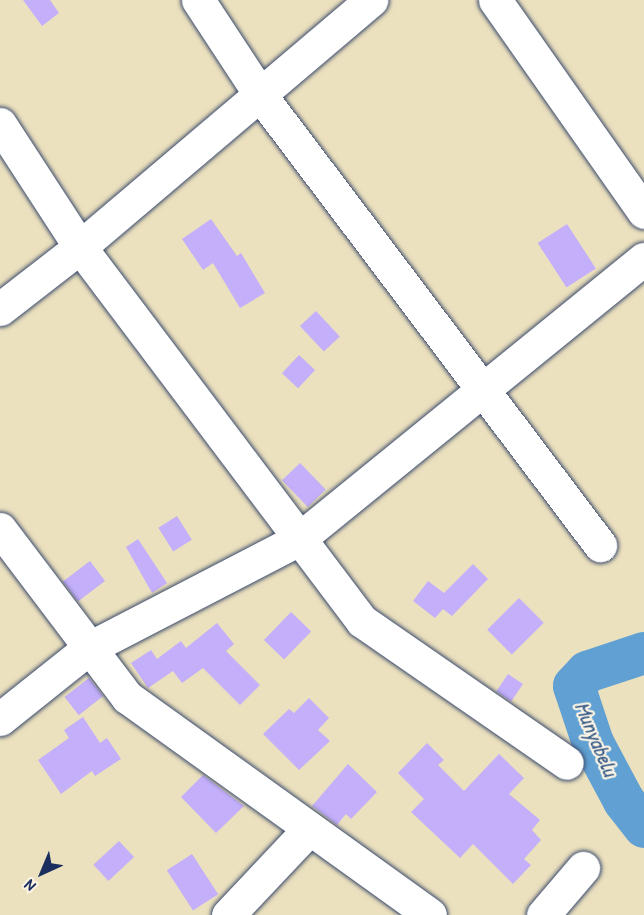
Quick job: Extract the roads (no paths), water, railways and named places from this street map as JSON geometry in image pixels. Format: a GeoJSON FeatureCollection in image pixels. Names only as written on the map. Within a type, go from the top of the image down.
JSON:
{"type":"FeatureCollection","features":[{"type":"Feature","properties":{"kind":"street"},"geometry":{"type":"LineString","coordinates":[[198,0],[261,96],[484,388],[600,545]]}},
{"type":"Feature","properties":{"kind":"street"},"geometry":{"type":"LineString","coordinates":[[0,309],[80,247],[261,96],[371,0]]}},
{"type":"Feature","properties":{"kind":"street"},"geometry":{"type":"LineString","coordinates":[[495,0],[644,212]]}},
{"type":"Feature","properties":{"kind":"street"},"geometry":{"type":"LineString","coordinates":[[0,124],[80,247],[362,621],[567,763]]}},
{"type":"Feature","properties":{"kind":"street"},"geometry":{"type":"LineString","coordinates":[[0,719],[89,648],[299,538],[644,259]]}},
{"type":"Feature","properties":{"kind":"street"},"geometry":{"type":"LineString","coordinates":[[0,529],[127,697],[430,915]]}},
{"type":"Feature","properties":{"kind":"street"},"geometry":{"type":"LineString","coordinates":[[228,915],[309,829]]}},
{"type":"Feature","properties":{"kind":"street"},"geometry":{"type":"LineString","coordinates":[[543,915],[583,868]]}},
{"type":"Feature","properties":{"kind":"waterway","name":"Munyabelu"},"geometry":{"type":"LineString","coordinates":[[644,653],[587,672],[574,686],[593,743],[624,801],[644,827]]}}]}
